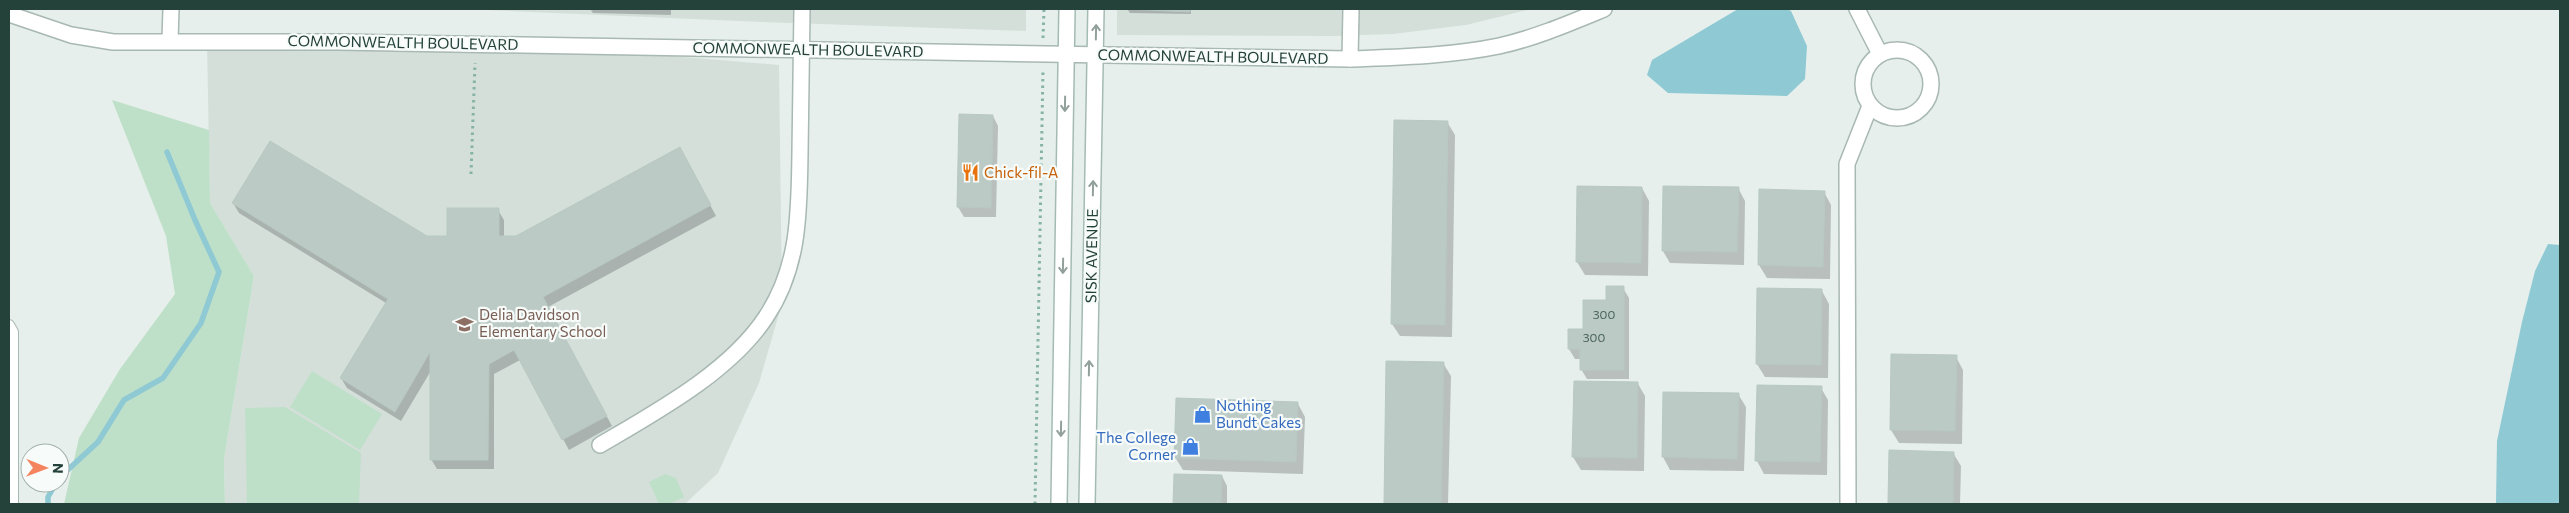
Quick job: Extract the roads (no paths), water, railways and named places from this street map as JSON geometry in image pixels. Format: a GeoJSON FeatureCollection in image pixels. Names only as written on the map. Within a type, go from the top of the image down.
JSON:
{"type":"FeatureCollection","features":[{"type":"Feature","properties":{"kind":"street"},"geometry":{"type":"LineString","coordinates":[[170,40],[171,9]]}},
{"type":"Feature","properties":{"kind":"street"},"geometry":{"type":"LineString","coordinates":[[600,445],[695,386],[733,355],[766,317],[789,269],[798,230],[803,50],[802,9]]}},
{"type":"Feature","properties":{"kind":"street","name":"SISK AVENUE"},"geometry":{"type":"LineString","coordinates":[[1059,504],[1066,9]]}},
{"type":"Feature","properties":{"kind":"street","name":"SISK AVENUE"},"geometry":{"type":"LineString","coordinates":[[1087,504],[1096,9]]}},
{"type":"Feature","properties":{"kind":"street"},"geometry":{"type":"LineString","coordinates":[[1350,9],[1350,59]]}},
{"type":"Feature","properties":{"kind":"street","name":"COMMONWEALTH BOULEVARD"},"geometry":{"type":"LineString","coordinates":[[9,14],[91,39],[113,42],[170,40],[1350,59],[1437,55],[1500,46],[1559,27],[1604,9]]}},
{"type":"Feature","properties":{"kind":"street"},"geometry":{"type":"LineString","coordinates":[[1858,9],[1880,54]]}},
{"type":"Feature","properties":{"kind":"street"},"geometry":{"type":"LineString","coordinates":[[1891,50],[1904,50],[1914,54],[1928,69],[1931,90],[1922,108],[1913,115],[1902,119],[1890,118],[1879,114],[1870,106],[1863,90],[1864,72],[1880,54],[1891,50]]}},
{"type":"Feature","properties":{"kind":"street"},"geometry":{"type":"LineString","coordinates":[[1848,504],[1847,164],[1870,106]]}},
{"type":"Feature","properties":{"kind":"lane"},"geometry":{"type":"LineString","coordinates":[[9,325],[13,332],[13,504]]}},
{"type":"Feature","properties":{"kind":"water"},"geometry":{"type":"Polygon","coordinates":[[[1738,9],[1787,9],[1791,11],[1807,46],[1805,79],[1787,96],[1668,93],[1647,75],[1652,60],[1738,9]]]}},
{"type":"Feature","properties":{"kind":"water"},"geometry":{"type":"Polygon","coordinates":[[[2548,244],[2560,245],[2560,504],[2496,504],[2497,441],[2522,322],[2535,271],[2548,244]]]}},
{"type":"Feature","properties":{"kind":"waterway"},"geometry":{"type":"LineString","coordinates":[[70,468],[98,442],[124,400],[163,378],[201,323],[219,272],[167,152]]}},
{"type":"Feature","properties":{"kind":"waterway"},"geometry":{"type":"LineString","coordinates":[[48,504],[50,493]]}},
{"type":"Feature","properties":{"kind":"place","name":"Chick-fil-A"},"geometry":{"type":"Point","coordinates":[970,173]}},
{"type":"Feature","properties":{"kind":"place","name":"Delia Davidson Elementary School"},"geometry":{"type":"Point","coordinates":[465,324]}},
{"type":"Feature","properties":{"kind":"place","name":"Nothing Bundt Cakes"},"geometry":{"type":"Point","coordinates":[1202,415]}},
{"type":"Feature","properties":{"kind":"place","name":"The College Corner"},"geometry":{"type":"Point","coordinates":[1190,447]}}]}
